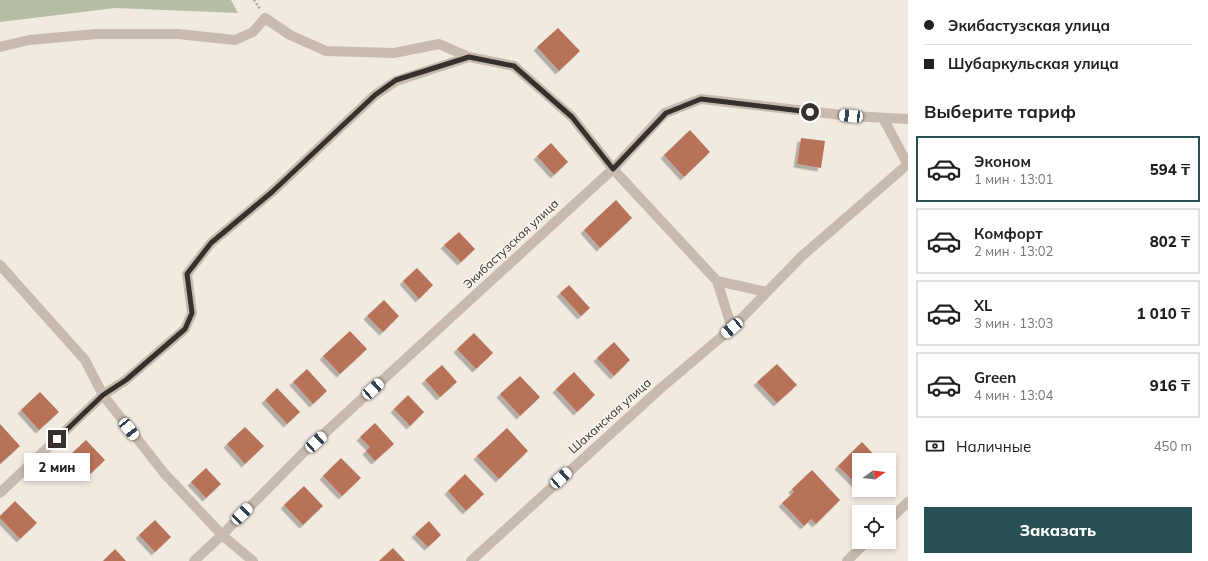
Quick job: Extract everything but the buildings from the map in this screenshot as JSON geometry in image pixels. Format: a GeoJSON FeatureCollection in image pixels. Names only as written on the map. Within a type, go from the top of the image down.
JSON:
{"type":"FeatureCollection","features":[{"type":"Feature","properties":{"kind":"street"},"geometry":{"type":"LineString","coordinates":[[0,47],[29,40],[96,34],[178,34],[235,40],[253,32],[265,18],[290,35],[326,51],[394,53],[439,44],[469,57],[514,66],[572,117],[613,169],[717,281],[732,328]]}},
{"type":"Feature","properties":{"kind":"street"},"geometry":{"type":"LineString","coordinates":[[0,493],[103,395],[126,380],[185,329],[192,313],[187,274],[211,243],[272,192],[375,95],[396,80],[469,57]]}},
{"type":"Feature","properties":{"kind":"street","name":"Экибастузская улица"},"geometry":{"type":"LineString","coordinates":[[194,561],[222,535],[304,452],[613,169],[666,113],[701,99],[851,116],[908,119]]}},
{"type":"Feature","properties":{"kind":"street"},"geometry":{"type":"LineString","coordinates":[[883,118],[908,164]]}},
{"type":"Feature","properties":{"kind":"street","name":"Шаханская улица"},"geometry":{"type":"LineString","coordinates":[[471,561],[655,394],[732,328],[802,256],[908,164]]}},
{"type":"Feature","properties":{"kind":"street"},"geometry":{"type":"LineString","coordinates":[[0,265],[85,360],[103,395],[164,473],[222,535],[253,561]]}},
{"type":"Feature","properties":{"kind":"street"},"geometry":{"type":"LineString","coordinates":[[717,281],[767,292]]}},
{"type":"Feature","properties":{"kind":"street"},"geometry":{"type":"LineString","coordinates":[[896,513],[908,502]]}},
{"type":"Feature","properties":{"kind":"street"},"geometry":{"type":"LineString","coordinates":[[846,561],[859,549]]}},
{"type":"Feature","properties":{"kind":"green space"},"geometry":{"type":"Polygon","coordinates":[[[0,0],[231,0],[238,13],[115,8],[0,22],[0,0]]]}},
{"type":"Feature","properties":{"kind":"route"},"geometry":{"type":"LineString","coordinates":[[57,439],[103,395],[126,380],[185,329],[192,313],[187,274],[211,243],[272,192],[375,95],[396,80],[469,57],[514,66],[572,117],[613,169],[666,113],[701,99],[810,112]]}}]}
